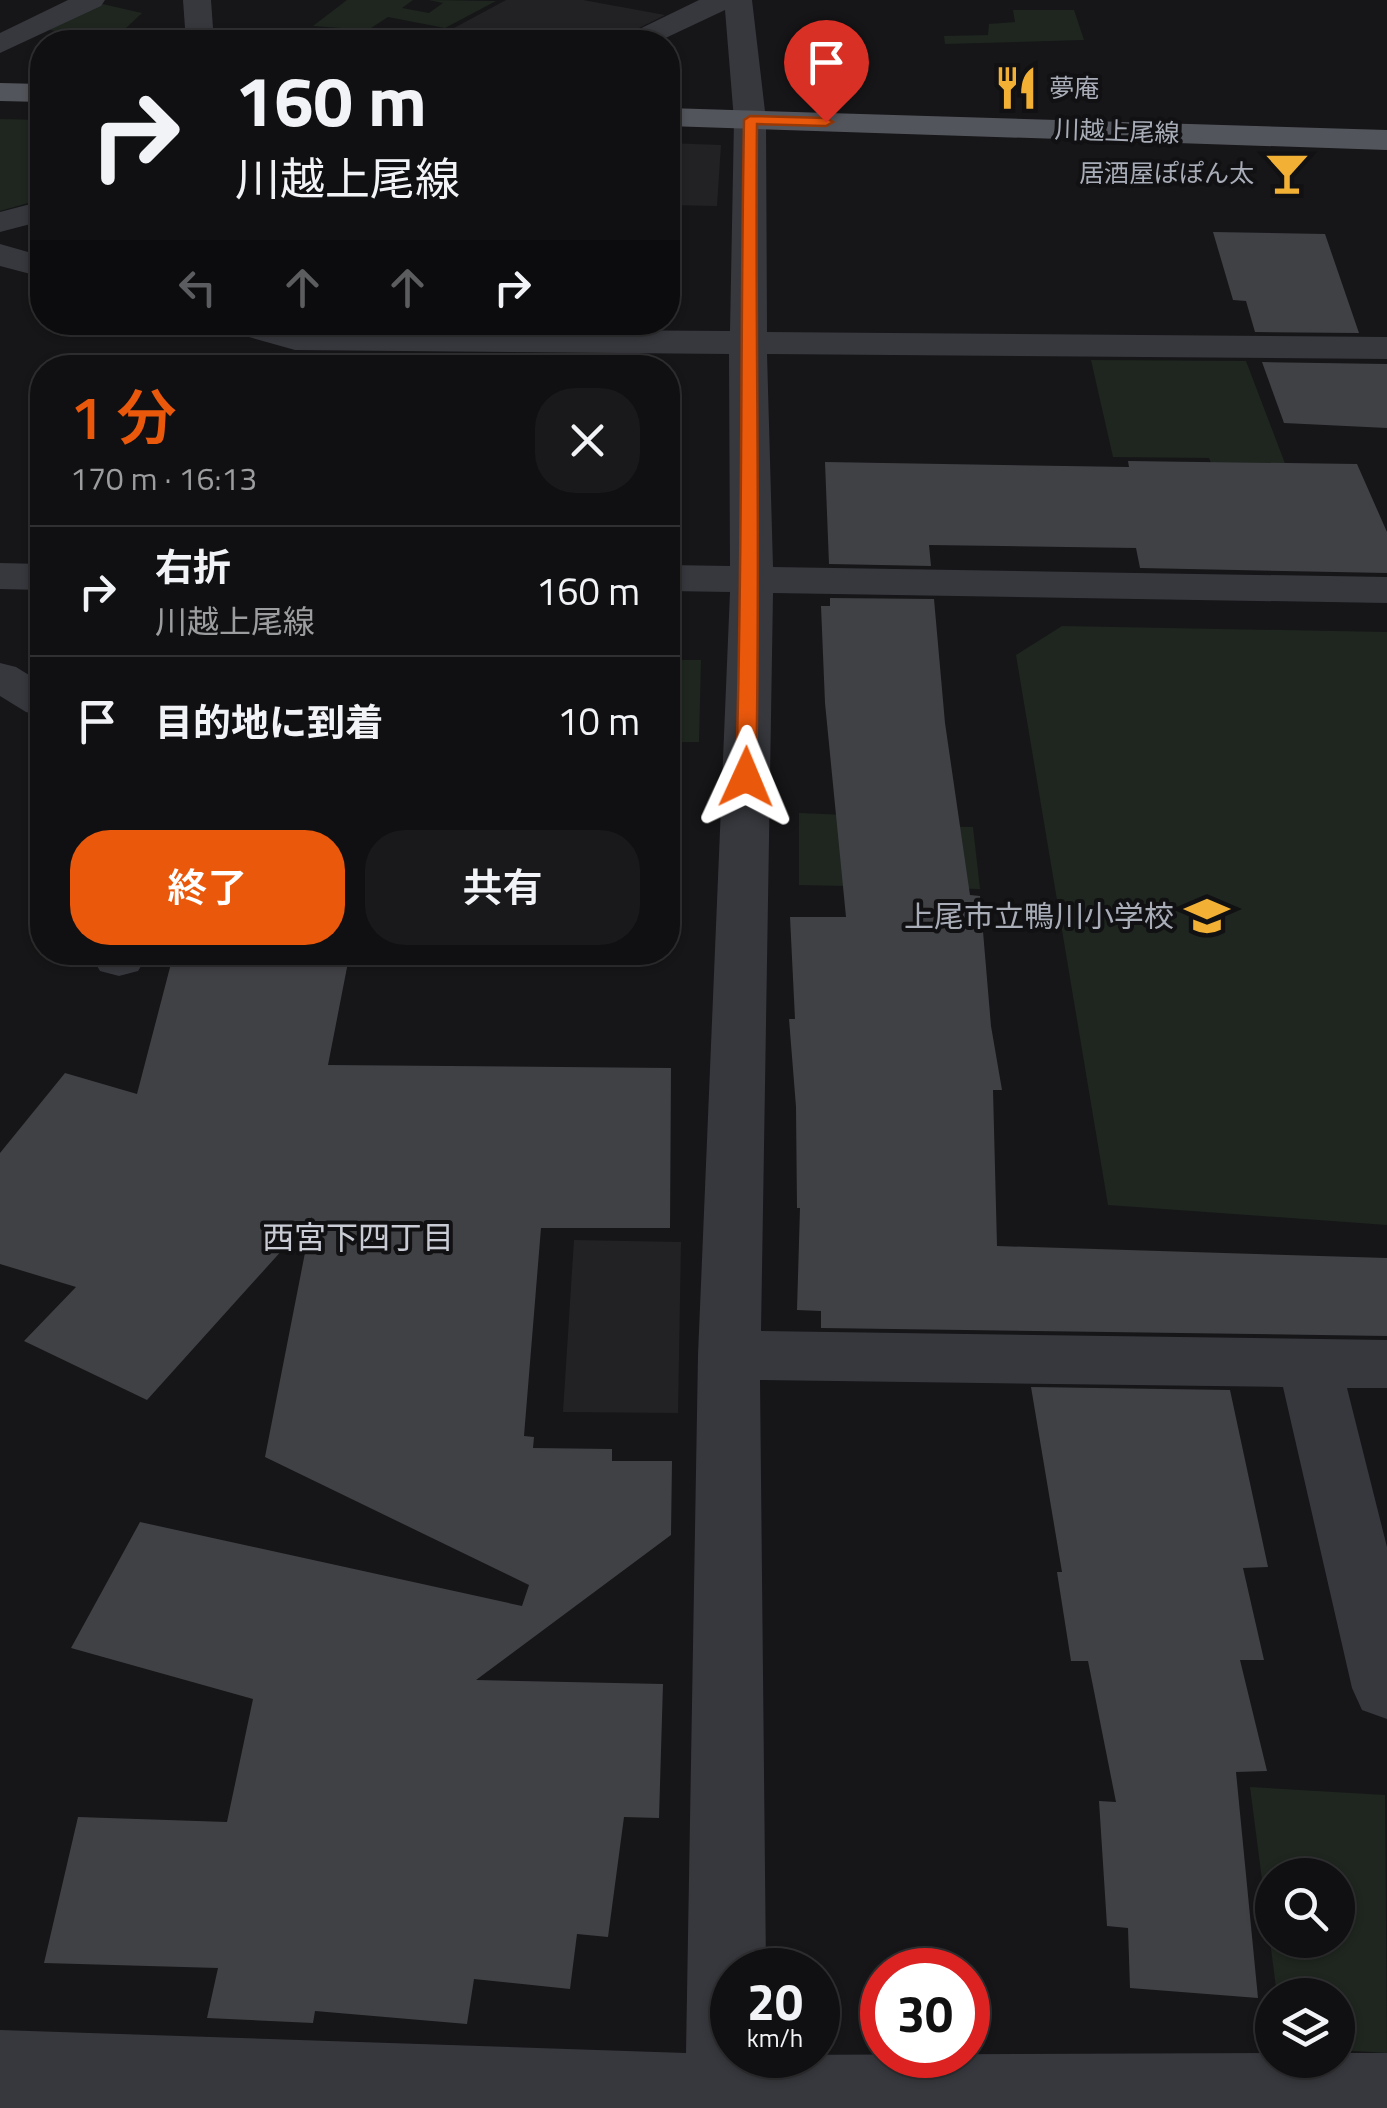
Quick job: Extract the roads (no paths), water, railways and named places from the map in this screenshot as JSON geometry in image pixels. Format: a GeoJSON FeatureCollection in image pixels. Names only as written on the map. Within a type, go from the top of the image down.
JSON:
{"type":"FeatureCollection","features":[{"type":"Feature","properties":{"kind":"main road"},"geometry":{"type":"LineString","coordinates":[[0,92],[30,93]]}},
{"type":"Feature","properties":{"kind":"main road","name":"川越上尾線"},"geometry":{"type":"LineString","coordinates":[[680,117],[1387,140]]}},
{"type":"Feature","properties":{"kind":"street"},"geometry":{"type":"LineString","coordinates":[[0,44],[91,0]]}},
{"type":"Feature","properties":{"kind":"street"},"geometry":{"type":"LineString","coordinates":[[197,0],[199,30]]}},
{"type":"Feature","properties":{"kind":"street"},"geometry":{"type":"LineString","coordinates":[[660,30],[722,0]]}},
{"type":"Feature","properties":{"kind":"street"},"geometry":{"type":"LineString","coordinates":[[726,2102],[729,1355],[752,578],[750,120],[738,0]]}},
{"type":"Feature","properties":{"kind":"street"},"geometry":{"type":"LineString","coordinates":[[0,222],[30,214]]}},
{"type":"Feature","properties":{"kind":"street"},"geometry":{"type":"LineString","coordinates":[[0,255],[30,264]]}},
{"type":"Feature","properties":{"kind":"street"},"geometry":{"type":"LineString","coordinates":[[281,335],[295,339],[1387,348]]}},
{"type":"Feature","properties":{"kind":"street"},"geometry":{"type":"LineString","coordinates":[[0,576],[30,576]]}},
{"type":"Feature","properties":{"kind":"street"},"geometry":{"type":"LineString","coordinates":[[680,578],[1387,590]]}},
{"type":"Feature","properties":{"kind":"street"},"geometry":{"type":"LineString","coordinates":[[0,677],[30,695]]}},
{"type":"Feature","properties":{"kind":"street"},"geometry":{"type":"LineString","coordinates":[[729,1355],[1387,1364]]}},
{"type":"Feature","properties":{"kind":"street"},"geometry":{"type":"LineString","coordinates":[[1309,1362],[1387,1688]]}},
{"type":"Feature","properties":{"kind":"street"},"geometry":{"type":"LineString","coordinates":[[0,2070],[726,2102],[1387,2093]]}},
{"type":"Feature","properties":{"kind":"place","name":"夢庵"},"geometry":{"type":"Point","coordinates":[1016,88]}},
{"type":"Feature","properties":{"kind":"place","name":"居酒屋ぽぽん太"},"geometry":{"type":"Point","coordinates":[1287,173]}},
{"type":"Feature","properties":{"kind":"place","name":"上尾市立鴨川小学校"},"geometry":{"type":"Point","coordinates":[1207,916]}},
{"type":"Feature","properties":{"kind":"district","name":"西宮下四丁目"},"geometry":{"type":"Point","coordinates":[358,1237]}}]}
